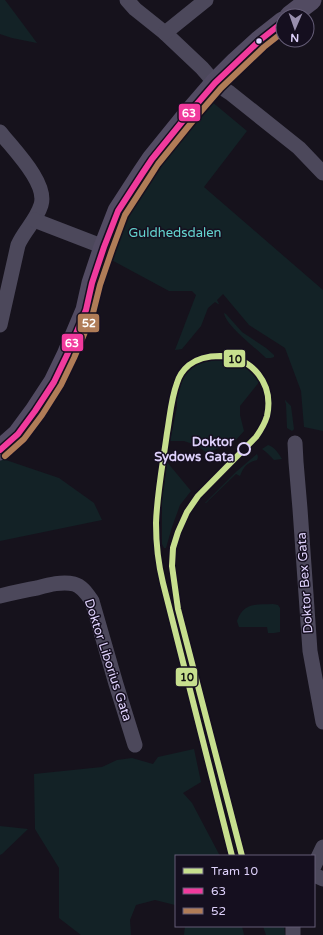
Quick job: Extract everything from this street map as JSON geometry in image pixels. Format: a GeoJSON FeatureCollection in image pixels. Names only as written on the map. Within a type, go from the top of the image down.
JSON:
{"type":"FeatureCollection","features":[{"type":"Feature","properties":{"kind":"street"},"geometry":{"type":"LineString","coordinates":[[127,0],[135,9],[165,33],[202,68],[215,83],[230,93],[299,148],[323,173]]}},
{"type":"Feature","properties":{"kind":"street"},"geometry":{"type":"LineString","coordinates":[[165,33],[206,0]]}},
{"type":"Feature","properties":{"kind":"street"},"geometry":{"type":"LineString","coordinates":[[300,8],[311,0]]}},
{"type":"Feature","properties":{"kind":"street"},"geometry":{"type":"LineString","coordinates":[[0,450],[18,434],[54,382],[86,310],[92,283],[118,211],[142,174],[152,159],[215,83],[259,41],[275,28]]}},
{"type":"Feature","properties":{"kind":"street"},"geometry":{"type":"LineString","coordinates":[[0,132],[30,170],[42,195],[41,204],[34,220],[18,246],[0,325]]}},
{"type":"Feature","properties":{"kind":"street"},"geometry":{"type":"LineString","coordinates":[[34,220],[104,247]]}},
{"type":"Feature","properties":{"kind":"street","name":"Doktor Bex Gata"},"geometry":{"type":"LineString","coordinates":[[295,443],[310,651],[323,722]]}},
{"type":"Feature","properties":{"kind":"street","name":"Doktor Liborius Gata"},"geometry":{"type":"LineString","coordinates":[[0,596],[53,584],[64,583],[74,584],[87,594],[92,601],[116,684],[136,745]]}},
{"type":"Feature","properties":{"kind":"street"},"geometry":{"type":"LineString","coordinates":[[315,864],[323,847]]}},
{"type":"Feature","properties":{"kind":"green space"},"geometry":{"type":"Polygon","coordinates":[[[0,0],[5,0],[37,43],[0,34],[0,0]]]}},
{"type":"Feature","properties":{"kind":"green space","name":"Guldhedsdalen"},"geometry":{"type":"Polygon","coordinates":[[[211,101],[247,131],[204,187],[323,290],[323,431],[304,427],[301,391],[285,348],[249,325],[223,294],[217,300],[219,304],[215,302],[208,308],[201,326],[182,349],[175,350],[196,295],[192,291],[169,291],[106,257],[128,203],[211,101]]]}},
{"type":"Feature","properties":{"kind":"green space"},"geometry":{"type":"Polygon","coordinates":[[[224,313],[242,332],[266,348],[274,355],[274,357],[266,358],[242,337],[230,324],[224,313]]]}},
{"type":"Feature","properties":{"kind":"green space"},"geometry":{"type":"Polygon","coordinates":[[[224,358],[238,361],[252,372],[260,381],[240,406],[240,415],[244,431],[235,441],[207,453],[196,445],[184,441],[170,441],[177,407],[179,381],[192,367],[205,360],[224,358]]]}},
{"type":"Feature","properties":{"kind":"green space"},"geometry":{"type":"Polygon","coordinates":[[[285,400],[291,406],[294,429],[292,431],[287,428],[285,400]]]}},
{"type":"Feature","properties":{"kind":"green space"},"geometry":{"type":"Polygon","coordinates":[[[268,445],[278,452],[282,459],[274,460],[262,449],[268,445]]]}},
{"type":"Feature","properties":{"kind":"green space"},"geometry":{"type":"Polygon","coordinates":[[[257,454],[257,460],[246,465],[240,476],[236,474],[205,503],[237,471],[257,454]]]}},
{"type":"Feature","properties":{"kind":"green space"},"geometry":{"type":"Polygon","coordinates":[[[0,458],[59,478],[94,503],[102,520],[0,541],[0,458]]]}},
{"type":"Feature","properties":{"kind":"green space"},"geometry":{"type":"Polygon","coordinates":[[[167,462],[191,491],[180,505],[166,548],[164,548],[162,544],[162,493],[167,462]]]}},
{"type":"Feature","properties":{"kind":"green space"},"geometry":{"type":"Polygon","coordinates":[[[256,605],[278,605],[280,608],[280,632],[268,633],[267,627],[239,627],[237,621],[243,610],[256,605]]]}},
{"type":"Feature","properties":{"kind":"green space"},"geometry":{"type":"Polygon","coordinates":[[[194,749],[201,782],[183,793],[192,803],[219,855],[175,855],[175,905],[155,900],[136,905],[130,920],[131,935],[81,935],[59,918],[59,868],[35,829],[34,774],[102,767],[117,760],[132,758],[153,764],[158,757],[194,749]]]}},
{"type":"Feature","properties":{"kind":"green space"},"geometry":{"type":"Polygon","coordinates":[[[0,826],[28,829],[0,855],[0,826]]]}},
{"type":"Feature","properties":{"kind":"green space"},"geometry":{"type":"Polygon","coordinates":[[[185,927],[242,927],[244,935],[184,935],[185,927]]]}},
{"type":"Feature","properties":{"kind":"green space"},"geometry":{"type":"Polygon","coordinates":[[[263,927],[284,927],[285,935],[266,935],[263,927]]]}},
{"type":"Feature","properties":{"kind":"tram line","name":"10"},"geometry":{"type":"LineString","coordinates":[[232,855],[163,583],[156,530],[160,478],[172,401],[178,380],[183,371],[192,363],[204,358],[216,356],[242,361],[258,374],[264,383],[267,393],[267,416],[256,437],[198,496],[187,512],[173,548],[172,566],[178,609],[242,855]]}},
{"type":"Feature","properties":{"kind":"transit line","name":"63"},"geometry":{"type":"LineString","coordinates":[[0,450],[18,434],[54,382],[86,310],[92,283],[118,211],[142,174],[152,159],[215,83],[259,41],[275,28]]}},
{"type":"Feature","properties":{"kind":"transit line","name":"52"},"geometry":{"type":"LineString","coordinates":[[5,456],[24,439],[42,415],[61,385],[93,313],[100,285],[125,215],[158,164],[196,117],[221,88],[275,38]]}},
{"type":"Feature","properties":{"kind":"place","name":"Doktor Sydows Gata"},"geometry":{"type":"Point","coordinates":[244,449]}}]}
